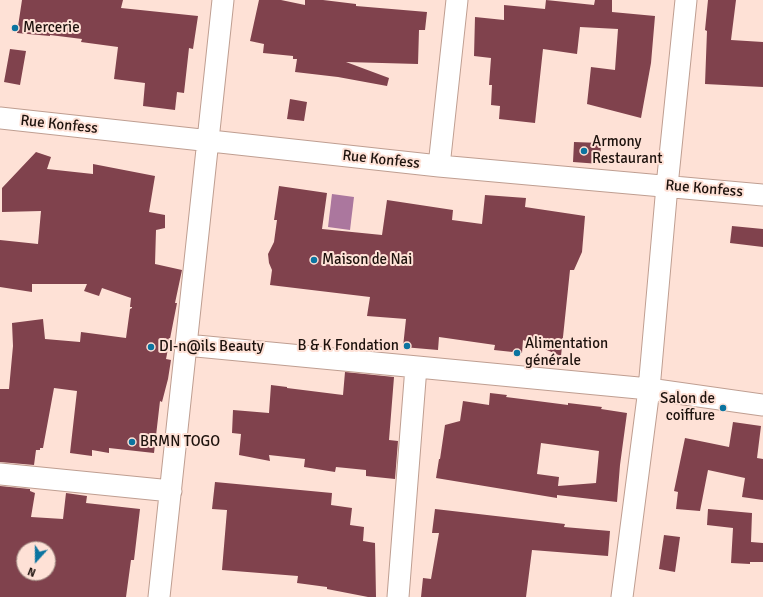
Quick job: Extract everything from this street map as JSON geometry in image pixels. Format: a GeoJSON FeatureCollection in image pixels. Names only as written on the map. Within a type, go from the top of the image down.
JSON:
{"type":"FeatureCollection","features":[{"type":"Feature","properties":{"kind":"street"},"geometry":{"type":"LineString","coordinates":[[159,597],[222,0]]}},
{"type":"Feature","properties":{"kind":"street"},"geometry":{"type":"LineString","coordinates":[[439,166],[457,0]]}},
{"type":"Feature","properties":{"kind":"street"},"geometry":{"type":"LineString","coordinates":[[622,597],[649,389],[667,186],[686,0]]}},
{"type":"Feature","properties":{"kind":"street","name":"Rue Konfess"},"geometry":{"type":"LineString","coordinates":[[0,118],[439,166],[763,194]]}},
{"type":"Feature","properties":{"kind":"street"},"geometry":{"type":"LineString","coordinates":[[186,345],[649,389],[763,405]]}},
{"type":"Feature","properties":{"kind":"street"},"geometry":{"type":"LineString","coordinates":[[398,597],[416,367]]}},
{"type":"Feature","properties":{"kind":"street"},"geometry":{"type":"LineString","coordinates":[[0,474],[170,491]]}},
{"type":"Feature","properties":{"kind":"shaded area"},"geometry":{"type":"Polygon","coordinates":[[[332,194],[354,197],[350,230],[328,227],[332,194]]]}},
{"type":"Feature","properties":{"kind":"building"},"geometry":{"type":"Polygon","coordinates":[[[22,0],[123,0],[121,8],[198,16],[193,49],[189,48],[184,93],[177,92],[175,110],[143,106],[145,83],[114,79],[118,47],[81,42],[82,39],[17,33],[22,0]]]}},
{"type":"Feature","properties":{"kind":"building"},"geometry":{"type":"Polygon","coordinates":[[[259,0],[281,0],[305,5],[305,0],[323,0],[356,4],[356,6],[427,12],[425,30],[419,30],[418,64],[346,62],[389,78],[387,86],[338,77],[295,72],[297,59],[293,59],[293,56],[263,53],[264,44],[250,41],[259,0]]]}},
{"type":"Feature","properties":{"kind":"building"},"geometry":{"type":"Polygon","coordinates":[[[546,0],[594,5],[595,0],[612,0],[612,12],[655,16],[651,63],[641,118],[587,104],[591,67],[615,70],[618,29],[580,27],[577,54],[543,49],[535,123],[499,119],[500,106],[491,105],[492,85],[489,85],[491,58],[474,56],[475,17],[504,20],[504,5],[545,9],[546,0]]]}},
{"type":"Feature","properties":{"kind":"building"},"geometry":{"type":"Polygon","coordinates":[[[708,0],[736,0],[731,40],[763,42],[763,87],[705,84],[707,31],[705,30],[708,0]]]}},
{"type":"Feature","properties":{"kind":"building"},"geometry":{"type":"Polygon","coordinates":[[[10,49],[26,51],[20,85],[4,82],[10,49]]]}},
{"type":"Feature","properties":{"kind":"building"},"geometry":{"type":"Polygon","coordinates":[[[290,99],[307,102],[304,121],[287,119],[290,99]]]}},
{"type":"Feature","properties":{"kind":"building"},"geometry":{"type":"Polygon","coordinates":[[[574,142],[601,143],[600,164],[573,162],[574,142]]]}},
{"type":"Feature","properties":{"kind":"building"},"geometry":{"type":"Polygon","coordinates":[[[36,152],[51,157],[47,169],[93,174],[93,164],[155,176],[149,212],[165,215],[165,228],[156,230],[155,264],[182,270],[166,359],[171,360],[162,402],[160,401],[154,453],[109,448],[109,453],[92,450],[92,456],[70,453],[77,391],[54,388],[43,448],[36,450],[34,465],[0,462],[0,389],[9,389],[13,346],[12,323],[43,319],[45,339],[80,342],[81,332],[126,338],[130,309],[132,308],[130,307],[131,298],[102,288],[99,296],[84,291],[87,284],[32,284],[32,292],[0,287],[0,240],[38,244],[41,211],[2,212],[2,188],[36,152]]]}},
{"type":"Feature","properties":{"kind":"building"},"geometry":{"type":"Polygon","coordinates":[[[279,186],[327,193],[322,229],[382,235],[387,200],[453,210],[452,220],[482,224],[485,195],[526,198],[525,207],[585,216],[582,252],[574,270],[570,270],[561,356],[523,340],[522,353],[494,350],[495,345],[439,337],[438,350],[403,347],[406,319],[367,316],[370,297],[270,285],[272,270],[269,263],[268,254],[274,242],[277,220],[274,220],[279,186]]]}},
{"type":"Feature","properties":{"kind":"building"},"geometry":{"type":"Polygon","coordinates":[[[732,226],[763,229],[763,247],[730,243],[732,226]]]}},
{"type":"Feature","properties":{"kind":"building"},"geometry":{"type":"Polygon","coordinates":[[[345,372],[394,377],[389,440],[398,441],[395,479],[366,476],[366,470],[336,467],[335,472],[304,467],[305,459],[269,455],[270,461],[239,455],[241,434],[232,433],[233,410],[269,413],[271,385],[343,395],[345,372]]]}},
{"type":"Feature","properties":{"kind":"building"},"geometry":{"type":"Polygon","coordinates":[[[490,393],[507,395],[506,397],[568,405],[568,403],[602,407],[601,409],[627,413],[617,502],[557,495],[557,498],[436,478],[445,425],[460,421],[463,401],[489,405],[490,393]],[[541,443],[537,474],[559,477],[558,486],[596,483],[599,451],[541,443]]]}},
{"type":"Feature","properties":{"kind":"building"},"geometry":{"type":"Polygon","coordinates":[[[733,422],[761,426],[757,458],[763,459],[763,500],[742,497],[745,478],[708,470],[700,511],[676,509],[678,492],[674,491],[685,438],[729,447],[733,422]]]}},
{"type":"Feature","properties":{"kind":"building"},"geometry":{"type":"Polygon","coordinates":[[[215,482],[332,493],[331,505],[352,508],[350,525],[364,527],[363,541],[375,543],[376,597],[368,597],[327,589],[327,587],[297,583],[298,576],[222,570],[227,510],[212,509],[215,482]]]}},
{"type":"Feature","properties":{"kind":"building"},"geometry":{"type":"Polygon","coordinates":[[[0,486],[30,489],[30,491],[35,493],[31,517],[63,519],[66,493],[87,496],[86,503],[140,509],[134,560],[131,560],[126,597],[0,597],[0,486]]]}},
{"type":"Feature","properties":{"kind":"building"},"geometry":{"type":"Polygon","coordinates":[[[435,509],[565,524],[564,527],[610,531],[608,556],[532,550],[526,597],[421,597],[423,578],[431,579],[439,533],[432,533],[435,509]]]}},
{"type":"Feature","properties":{"kind":"building"},"geometry":{"type":"Polygon","coordinates":[[[708,509],[752,513],[751,542],[763,543],[763,562],[750,562],[750,564],[731,563],[733,528],[707,525],[708,509]]]}},
{"type":"Feature","properties":{"kind":"building"},"geometry":{"type":"Polygon","coordinates":[[[664,535],[680,537],[675,572],[659,569],[664,535]]]}},
{"type":"Feature","properties":{"kind":"place","name":"Mercerie"},"geometry":{"type":"Point","coordinates":[15,28]}},
{"type":"Feature","properties":{"kind":"place","name":"Armony Restaurant"},"geometry":{"type":"Point","coordinates":[584,151]}},
{"type":"Feature","properties":{"kind":"place","name":"Maison de Nai"},"geometry":{"type":"Point","coordinates":[314,260]}},
{"type":"Feature","properties":{"kind":"place","name":"B & K Fondation"},"geometry":{"type":"Point","coordinates":[407,346]}},
{"type":"Feature","properties":{"kind":"place","name":"DI-n@ils Beauty"},"geometry":{"type":"Point","coordinates":[151,347]}},
{"type":"Feature","properties":{"kind":"place","name":"Alimentation générale"},"geometry":{"type":"Point","coordinates":[517,353]}},
{"type":"Feature","properties":{"kind":"place","name":"Salon de coiffure"},"geometry":{"type":"Point","coordinates":[723,408]}},
{"type":"Feature","properties":{"kind":"place","name":"BRMN TOGO"},"geometry":{"type":"Point","coordinates":[132,442]}}]}
